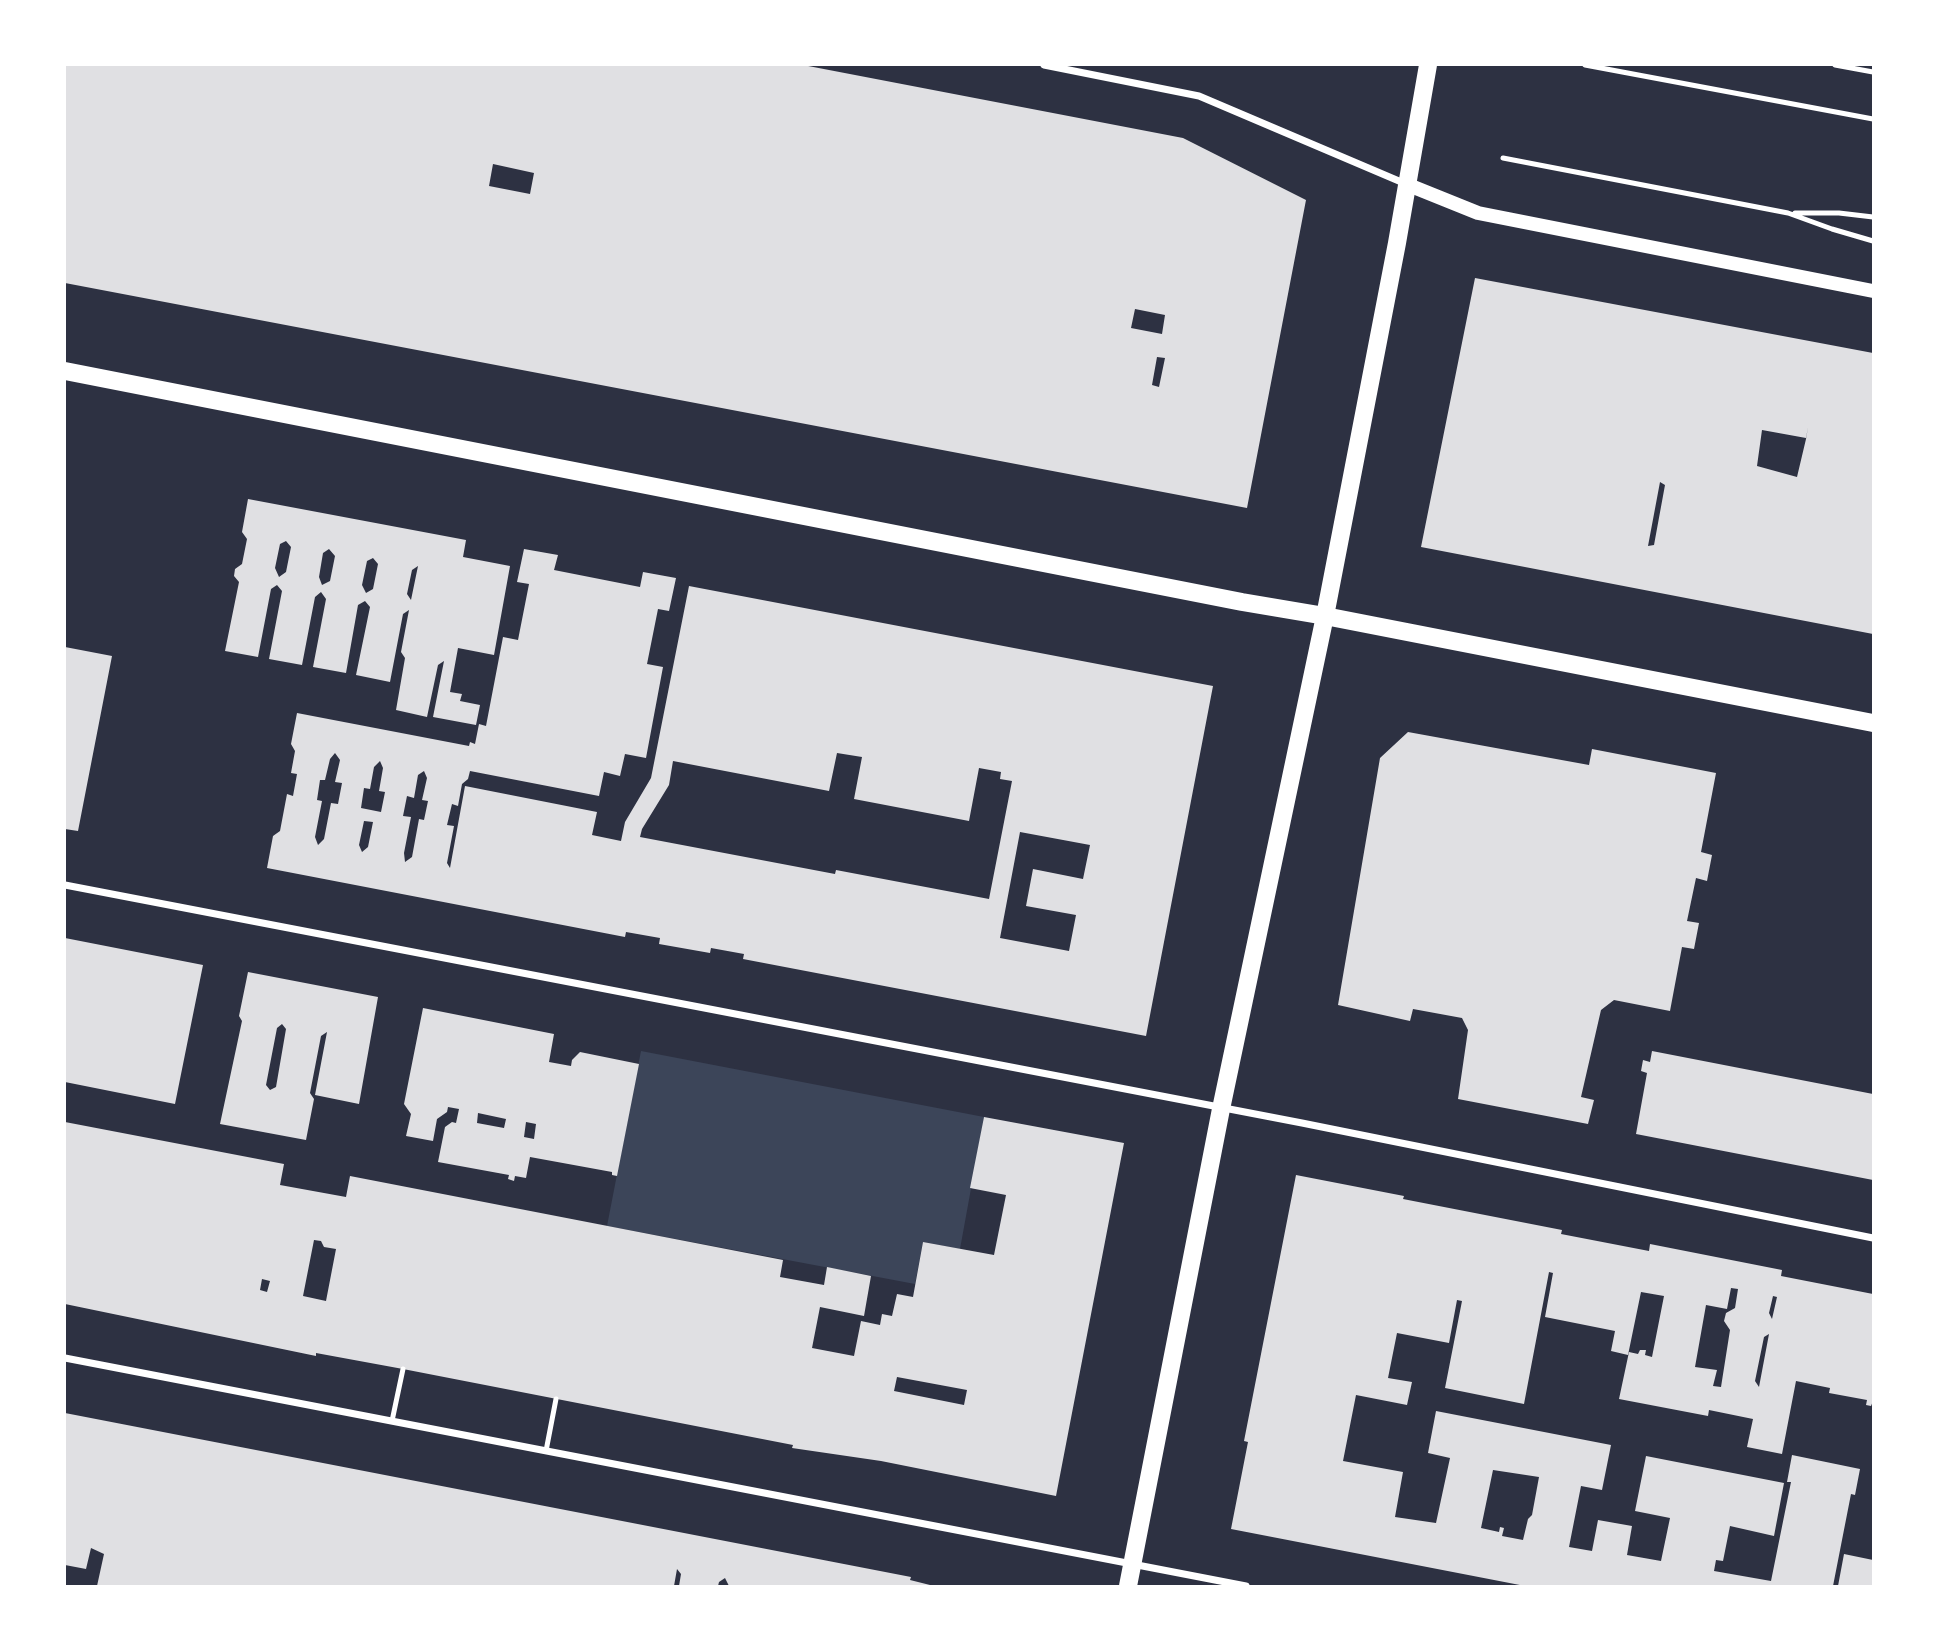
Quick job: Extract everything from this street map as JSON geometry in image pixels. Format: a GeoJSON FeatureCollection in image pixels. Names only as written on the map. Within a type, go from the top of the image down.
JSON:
{"type":"FeatureCollection","features":[{"type":"Feature","properties":{"kind":"main road"},"geometry":{"type":"LineString","coordinates":[[1128,1586],[1221,1109],[1325,616],[1428,65]]}},
{"type":"Feature","properties":{"kind":"main road"},"geometry":{"type":"LineString","coordinates":[[1406,184],[1478,213],[1873,290]]}},
{"type":"Feature","properties":{"kind":"main road"},"geometry":{"type":"LineString","coordinates":[[65,371],[1873,723]]}},
{"type":"Feature","properties":{"kind":"street"},"geometry":{"type":"LineString","coordinates":[[1044,65],[1199,96],[1406,184]]}},
{"type":"Feature","properties":{"kind":"street"},"geometry":{"type":"LineString","coordinates":[[65,885],[1873,1238]]}},
{"type":"Feature","properties":{"kind":"street"},"geometry":{"type":"LineString","coordinates":[[65,1357],[1246,1586]]}},
{"type":"Feature","properties":{"kind":"lane"},"geometry":{"type":"LineString","coordinates":[[1585,65],[1873,119]]}},
{"type":"Feature","properties":{"kind":"lane"},"geometry":{"type":"LineString","coordinates":[[1835,65],[1873,72]]}},
{"type":"Feature","properties":{"kind":"lane"},"geometry":{"type":"LineString","coordinates":[[1503,158],[1788,213],[1873,241]]}},
{"type":"Feature","properties":{"kind":"lane"},"geometry":{"type":"LineString","coordinates":[[1788,213],[1839,213],[1873,217]]}},
{"type":"Feature","properties":{"kind":"lane"},"geometry":{"type":"LineString","coordinates":[[393,1421],[403,1369]]}},
{"type":"Feature","properties":{"kind":"lane"},"geometry":{"type":"LineString","coordinates":[[546,1451],[556,1399]]}},
{"type":"Feature","properties":{"kind":"shaded area"},"geometry":{"type":"Polygon","coordinates":[[[641,1051],[984,1117],[960,1249],[923,1242],[915,1284],[607,1226],[641,1051]]]}},
{"type":"Feature","properties":{"kind":"building"},"geometry":{"type":"Polygon","coordinates":[[[65,65],[803,65],[1183,138],[1306,200],[1247,508],[65,283],[65,65]],[[493,164],[489,186],[530,194],[534,173],[493,164]],[[1135,309],[1131,328],[1162,334],[1165,315],[1135,309]],[[1157,357],[1152,385],[1159,387],[1165,358],[1157,357]]]}},
{"type":"Feature","properties":{"kind":"building"},"geometry":{"type":"Polygon","coordinates":[[[1475,278],[1873,353],[1873,634],[1421,547],[1475,278]],[[1808,427],[1806,438],[1762,430],[1757,466],[1797,477],[1806,439],[1808,427]],[[1660,482],[1648,546],[1654,545],[1665,485],[1660,482]]]}},
{"type":"Feature","properties":{"kind":"building"},"geometry":{"type":"Polygon","coordinates":[[[248,499],[466,540],[463,557],[510,566],[494,655],[458,648],[450,692],[462,694],[460,701],[480,705],[476,725],[433,717],[444,661],[438,665],[427,717],[396,710],[405,658],[401,652],[409,610],[403,614],[390,682],[356,675],[370,607],[365,601],[358,605],[346,673],[313,667],[326,599],[321,592],[315,597],[302,665],[269,659],[282,591],[277,585],[271,589],[258,657],[225,651],[239,582],[234,576],[235,569],[242,564],[247,539],[242,532],[248,499]],[[286,541],[280,544],[275,568],[279,577],[286,572],[291,547],[286,541]],[[329,549],[323,553],[319,577],[322,585],[330,581],[335,556],[329,549]],[[373,558],[367,561],[362,585],[366,593],[373,589],[378,564],[373,558]],[[418,566],[412,570],[407,594],[411,600],[418,566]]]}},
{"type":"Feature","properties":{"kind":"building"},"geometry":{"type":"Polygon","coordinates":[[[524,549],[558,555],[554,570],[640,587],[643,572],[676,578],[669,611],[658,609],[647,664],[663,667],[646,758],[625,754],[620,776],[604,772],[599,796],[470,771],[468,779],[462,784],[458,806],[452,804],[447,825],[454,826],[447,863],[450,868],[465,786],[597,812],[592,835],[621,841],[625,822],[651,778],[689,586],[1213,686],[1146,1036],[743,959],[744,954],[711,948],[710,953],[659,944],[660,938],[626,932],[625,937],[267,868],[273,836],[280,831],[287,794],[293,796],[297,774],[291,773],[295,751],[291,744],[297,713],[469,746],[470,742],[475,744],[479,724],[486,726],[503,637],[518,640],[529,584],[517,582],[524,549]],[[335,753],[330,759],[325,780],[320,780],[317,800],[322,801],[315,837],[318,845],[324,839],[331,803],[338,804],[342,783],[335,782],[340,760],[335,753]],[[837,753],[829,791],[673,761],[669,785],[642,829],[640,837],[835,874],[836,870],[989,899],[1012,781],[1000,779],[1001,772],[979,768],[969,821],[854,799],[862,757],[837,753]],[[380,761],[374,767],[370,789],[364,788],[361,808],[381,812],[385,792],[379,791],[383,768],[380,761]],[[424,771],[418,775],[414,798],[407,796],[403,816],[411,817],[404,853],[405,862],[412,857],[419,819],[424,820],[428,801],[422,800],[427,778],[424,771]],[[364,821],[359,845],[362,852],[368,847],[373,822],[364,821]],[[1020,832],[1000,938],[1069,951],[1076,915],[1026,906],[1033,869],[1083,879],[1090,845],[1020,832]]]}},
{"type":"Feature","properties":{"kind":"building"},"geometry":{"type":"Polygon","coordinates":[[[65,647],[112,656],[78,831],[65,829],[65,647]]]}},
{"type":"Feature","properties":{"kind":"building"},"geometry":{"type":"Polygon","coordinates":[[[1408,732],[1589,765],[1592,749],[1716,773],[1701,852],[1712,855],[1707,881],[1696,878],[1687,921],[1699,923],[1694,949],[1682,947],[1670,1011],[1614,1000],[1601,1010],[1581,1097],[1594,1100],[1588,1124],[1458,1099],[1468,1030],[1462,1018],[1413,1009],[1410,1021],[1338,1005],[1380,758],[1408,732]]]}},
{"type":"Feature","properties":{"kind":"building"},"geometry":{"type":"Polygon","coordinates":[[[65,938],[203,965],[175,1104],[65,1082],[65,938]]]}},
{"type":"Feature","properties":{"kind":"building"},"geometry":{"type":"Polygon","coordinates":[[[248,972],[378,997],[359,1104],[315,1095],[327,1032],[321,1036],[310,1093],[314,1099],[306,1140],[220,1124],[242,1021],[239,1016],[248,972]],[[282,1024],[277,1028],[266,1085],[270,1090],[276,1087],[286,1029],[282,1024]]]}},
{"type":"Feature","properties":{"kind":"building"},"geometry":{"type":"Polygon","coordinates":[[[423,1008],[554,1034],[549,1062],[571,1066],[572,1060],[580,1052],[639,1064],[617,1176],[612,1175],[612,1172],[530,1157],[526,1178],[515,1176],[514,1181],[508,1179],[509,1175],[438,1162],[445,1127],[452,1122],[456,1123],[459,1109],[448,1107],[447,1112],[437,1119],[433,1141],[406,1136],[411,1114],[404,1104],[423,1008]],[[478,1113],[477,1123],[504,1128],[506,1119],[478,1113]],[[526,1122],[524,1137],[534,1139],[536,1124],[526,1122]]]}},
{"type":"Feature","properties":{"kind":"building"},"geometry":{"type":"Polygon","coordinates":[[[1652,1051],[1873,1094],[1873,1180],[1636,1134],[1647,1073],[1641,1071],[1643,1060],[1650,1062],[1652,1051]]]}},
{"type":"Feature","properties":{"kind":"building"},"geometry":{"type":"Polygon","coordinates":[[[984,1117],[1124,1143],[1056,1496],[881,1461],[792,1448],[793,1445],[403,1369],[316,1353],[316,1356],[65,1304],[65,1122],[284,1164],[280,1185],[346,1197],[350,1176],[783,1260],[780,1277],[824,1285],[827,1267],[871,1276],[864,1316],[820,1307],[812,1348],[854,1356],[861,1321],[880,1325],[882,1314],[892,1316],[897,1294],[913,1297],[923,1242],[994,1255],[1006,1195],[970,1188],[984,1117]],[[314,1240],[303,1296],[326,1301],[336,1249],[324,1247],[321,1241],[314,1240]],[[262,1279],[260,1290],[267,1292],[270,1281],[262,1279]],[[897,1377],[894,1391],[964,1405],[967,1390],[897,1377]]]}},
{"type":"Feature","properties":{"kind":"building"},"geometry":{"type":"Polygon","coordinates":[[[1296,1175],[1562,1230],[1561,1234],[1649,1251],[1650,1244],[1782,1270],[1781,1276],[1873,1294],[1871,1406],[1866,1405],[1867,1400],[1829,1393],[1830,1388],[1796,1381],[1782,1454],[1747,1447],[1753,1419],[1709,1410],[1708,1416],[1619,1399],[1629,1352],[1638,1354],[1640,1350],[1646,1350],[1645,1355],[1652,1357],[1664,1296],[1641,1292],[1628,1355],[1611,1351],[1615,1331],[1545,1317],[1553,1273],[1549,1272],[1524,1404],[1445,1388],[1462,1301],[1457,1300],[1449,1343],[1397,1333],[1388,1378],[1412,1382],[1407,1405],[1356,1395],[1343,1461],[1403,1472],[1395,1517],[1436,1523],[1450,1458],[1428,1453],[1436,1411],[1611,1445],[1602,1490],[1581,1486],[1569,1547],[1592,1551],[1598,1520],[1632,1526],[1627,1555],[1661,1561],[1670,1518],[1635,1511],[1646,1456],[1784,1483],[1774,1536],[1730,1526],[1723,1561],[1716,1560],[1714,1571],[1771,1581],[1791,1482],[1787,1482],[1792,1455],[1860,1469],[1855,1495],[1851,1494],[1833,1586],[1525,1586],[1231,1529],[1248,1442],[1244,1441],[1296,1175]],[[1731,1288],[1727,1309],[1706,1305],[1695,1367],[1717,1370],[1713,1386],[1721,1387],[1730,1330],[1724,1321],[1726,1313],[1735,1308],[1738,1289],[1731,1288]],[[1773,1296],[1769,1313],[1772,1319],[1777,1297],[1773,1296]],[[1769,1334],[1764,1337],[1755,1381],[1759,1387],[1769,1334]],[[1493,1470],[1481,1528],[1499,1532],[1500,1527],[1504,1528],[1502,1536],[1523,1540],[1528,1519],[1532,1515],[1539,1477],[1493,1470]]]}},
{"type":"Feature","properties":{"kind":"building"},"geometry":{"type":"Polygon","coordinates":[[[65,1413],[911,1577],[910,1580],[934,1586],[729,1586],[725,1578],[718,1586],[679,1586],[681,1574],[677,1569],[674,1586],[97,1586],[104,1554],[91,1548],[86,1569],[65,1565],[65,1413]]]}},
{"type":"Feature","properties":{"kind":"building"},"geometry":{"type":"Polygon","coordinates":[[[1844,1554],[1873,1560],[1873,1586],[1838,1586],[1844,1554]]]}}]}
